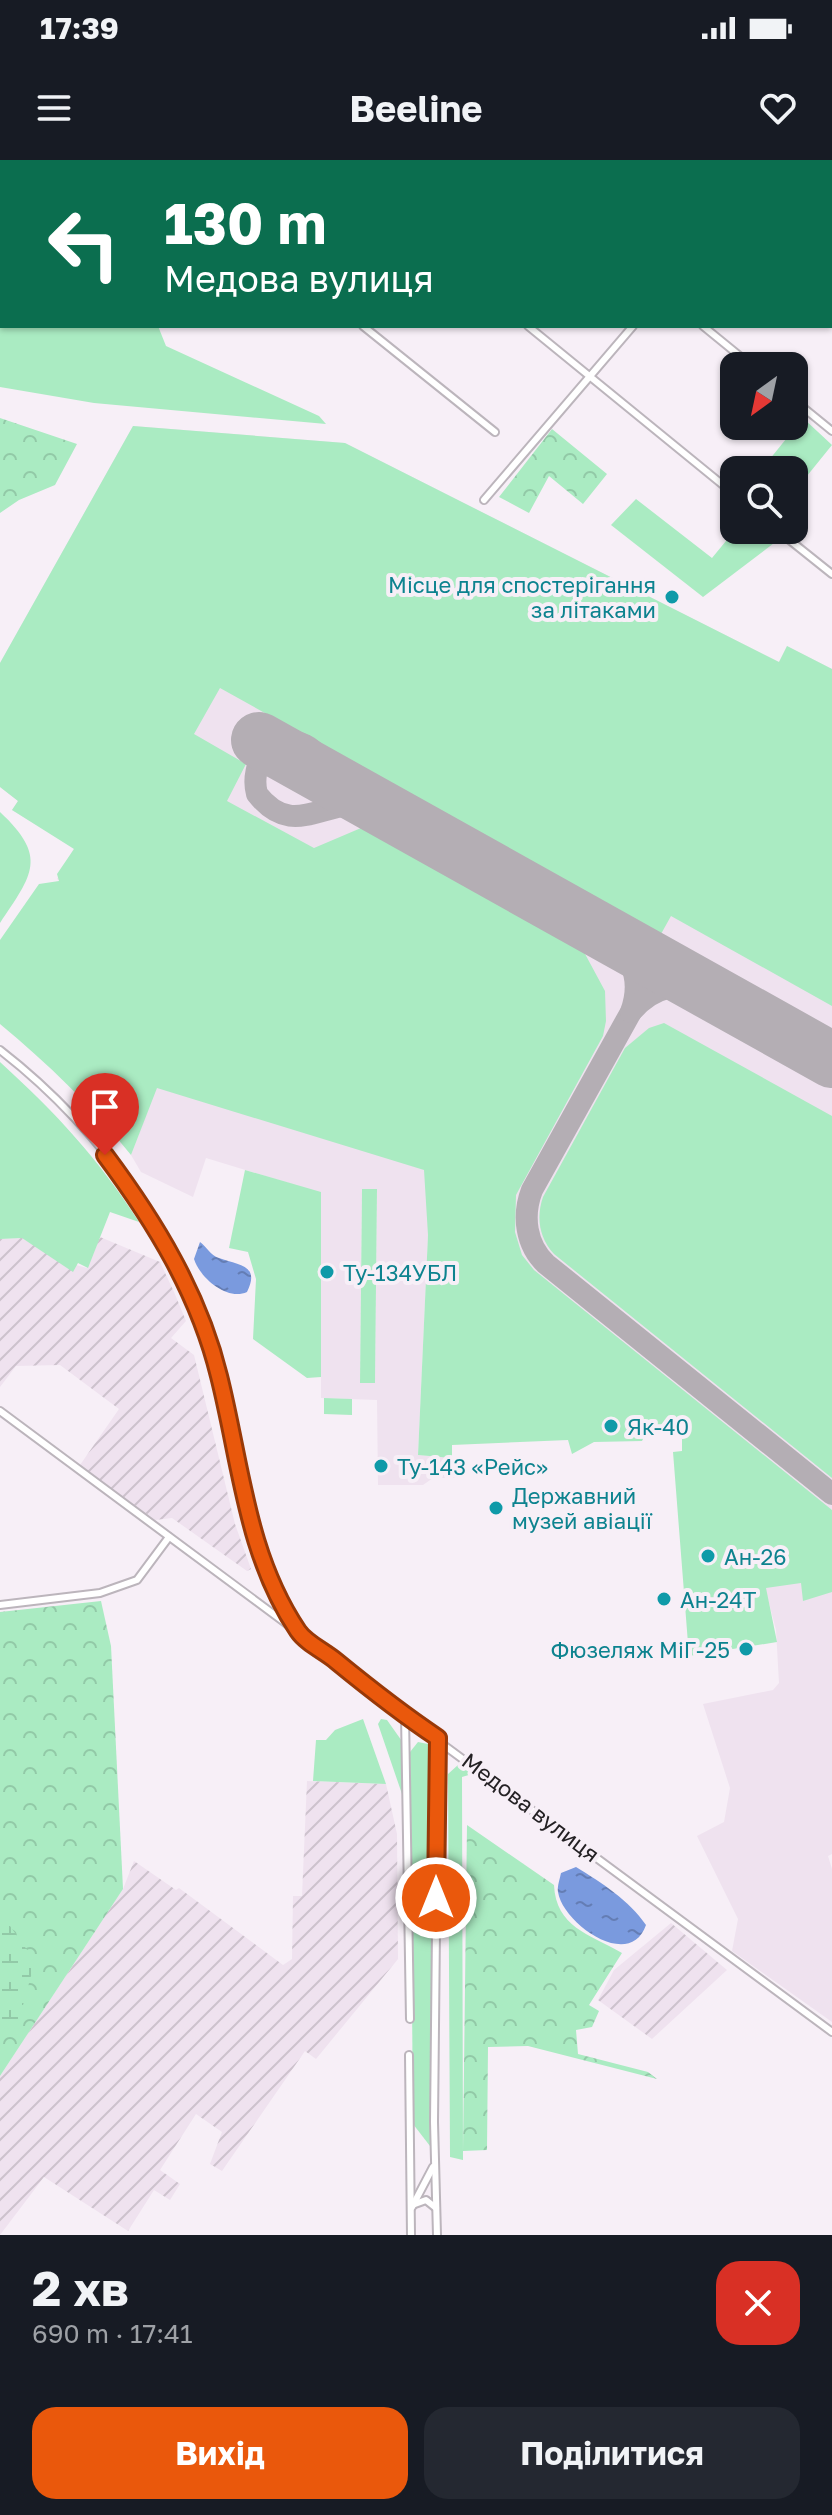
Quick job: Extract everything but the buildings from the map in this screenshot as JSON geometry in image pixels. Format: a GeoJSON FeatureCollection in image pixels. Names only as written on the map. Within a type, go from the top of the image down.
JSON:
{"type":"FeatureCollection","features":[{"type":"Feature","properties":{"kind":"street"},"geometry":{"type":"LineString","coordinates":[[365,328],[495,432]]}},
{"type":"Feature","properties":{"kind":"street"},"geometry":{"type":"LineString","coordinates":[[530,328],[720,483]]}},
{"type":"Feature","properties":{"kind":"street"},"geometry":{"type":"LineString","coordinates":[[484,500],[631,328]]}},
{"type":"Feature","properties":{"kind":"street"},"geometry":{"type":"LineString","coordinates":[[705,328],[735,352]]}},
{"type":"Feature","properties":{"kind":"street"},"geometry":{"type":"LineString","coordinates":[[808,411],[832,431]]}},
{"type":"Feature","properties":{"kind":"street"},"geometry":{"type":"LineString","coordinates":[[794,544],[832,574]]}},
{"type":"Feature","properties":{"kind":"street"},"geometry":{"type":"LineString","coordinates":[[0,1050],[50,1096],[105,1155],[161,1236],[184,1279],[219,1375],[235,1461],[260,1553],[300,1634]]}},
{"type":"Feature","properties":{"kind":"street","name":"Медова вулиця"},"geometry":{"type":"LineString","coordinates":[[0,1411],[832,2032]]}},
{"type":"Feature","properties":{"kind":"street"},"geometry":{"type":"LineString","coordinates":[[0,1605],[100,1593],[137,1580],[169,1537]]}},
{"type":"Feature","properties":{"kind":"street"},"geometry":{"type":"LineString","coordinates":[[405,1715],[410,2019]]}},
{"type":"Feature","properties":{"kind":"street"},"geometry":{"type":"LineString","coordinates":[[437,2235],[438,1738]]}},
{"type":"Feature","properties":{"kind":"street"},"geometry":{"type":"LineString","coordinates":[[409,2055],[411,2235]]}},
{"type":"Feature","properties":{"kind":"street"},"geometry":{"type":"LineString","coordinates":[[410,2210],[435,2164]]}},
{"type":"Feature","properties":{"kind":"street"},"geometry":{"type":"LineString","coordinates":[[410,2210],[421,2200],[436,2209]]}},
{"type":"Feature","properties":{"kind":"shaded area"},"geometry":{"type":"Polygon","coordinates":[[[133,426],[345,443],[779,662],[787,646],[832,669],[832,1854],[828,1856],[832,1869],[832,2022],[732,1951],[738,1919],[697,1836],[724,1822],[730,1788],[703,1704],[773,1690],[779,1683],[776,1630],[765,1588],[756,1497],[428,1236],[418,1455],[457,1458],[458,1478],[433,1478],[423,1485],[378,1485],[377,1400],[321,1398],[321,1193],[206,1158],[193,1197],[141,1172],[131,1155],[156,1088],[123,920],[57,879],[74,848],[12,810],[18,801],[0,787],[0,663],[133,426]],[[362,1189],[360,1382],[375,1382],[377,1189],[362,1189]]]}},
{"type":"Feature","properties":{"kind":"shaded area"},"geometry":{"type":"Polygon","coordinates":[[[100,1237],[160,1262],[174,1292],[186,1321],[171,1338],[194,1355],[235,1524],[251,1569],[247,1571],[172,1518],[155,1520],[80,1465],[119,1409],[60,1365],[16,1366],[0,1387],[0,1239],[22,1238],[58,1260],[87,1268],[100,1237]]]}},
{"type":"Feature","properties":{"kind":"shaded area"},"geometry":{"type":"Polygon","coordinates":[[[307,1781],[386,1784],[397,1834],[398,1959],[316,2059],[305,2051],[222,2171],[210,2164],[222,2132],[196,2114],[160,2170],[180,2184],[170,2200],[154,2190],[128,2231],[44,2177],[0,2235],[0,2076],[123,1889],[134,1861],[176,1890],[179,1888],[283,1965],[292,1959],[293,1896],[302,1896],[307,1781]]]}},
{"type":"Feature","properties":{"kind":"shaded area"},"geometry":{"type":"Polygon","coordinates":[[[671,1923],[727,1970],[652,2039],[598,2000],[614,1970],[671,1923]]]}},
{"type":"Feature","properties":{"kind":"green space"},"geometry":{"type":"Polygon","coordinates":[[[0,328],[159,328],[166,346],[319,416],[326,424],[94,403],[0,387],[0,328]]]}},
{"type":"Feature","properties":{"kind":"green space"},"geometry":{"type":"Polygon","coordinates":[[[0,418],[77,444],[55,485],[19,500],[0,513],[0,418]]]}},
{"type":"Feature","properties":{"kind":"green space"},"geometry":{"type":"Polygon","coordinates":[[[808,423],[832,445],[808,475],[808,456],[772,456],[785,440],[808,440],[808,423]]]}},
{"type":"Feature","properties":{"kind":"green space"},"geometry":{"type":"Polygon","coordinates":[[[133,426],[345,443],[779,662],[787,646],[832,669],[832,1006],[671,916],[661,934],[220,688],[194,734],[246,764],[227,801],[314,848],[361,828],[584,952],[605,991],[603,1036],[516,1195],[515,1232],[522,1255],[534,1270],[832,1510],[832,1592],[803,1601],[801,1583],[766,1588],[777,1642],[689,1656],[673,1452],[682,1451],[682,1439],[666,1427],[648,1429],[642,1441],[594,1442],[572,1454],[568,1440],[452,1445],[452,1458],[418,1455],[428,1235],[424,1170],[157,1088],[131,1155],[69,1086],[0,1024],[0,940],[39,884],[59,881],[57,874],[74,849],[12,810],[18,801],[0,787],[0,663],[133,426]]]}},
{"type":"Feature","properties":{"kind":"green space"},"geometry":{"type":"Polygon","coordinates":[[[552,429],[607,474],[583,504],[549,476],[529,513],[499,497],[552,429]]]}},
{"type":"Feature","properties":{"kind":"green space"},"geometry":{"type":"Polygon","coordinates":[[[636,499],[712,558],[724,544],[773,544],[703,597],[611,525],[636,499]]]}},
{"type":"Feature","properties":{"kind":"green space"},"geometry":{"type":"Polygon","coordinates":[[[0,812],[25,841],[30,866],[21,891],[0,923],[0,812]]]}},
{"type":"Feature","properties":{"kind":"green space"},"geometry":{"type":"Polygon","coordinates":[[[664,1023],[832,1116],[832,1478],[554,1254],[542,1234],[539,1220],[543,1197],[625,1048],[649,1028],[664,1023]]]}},
{"type":"Feature","properties":{"kind":"green space"},"geometry":{"type":"Polygon","coordinates":[[[0,1062],[75,1137],[139,1222],[110,1212],[88,1268],[78,1263],[73,1272],[22,1238],[0,1239],[0,1062]]]}},
{"type":"Feature","properties":{"kind":"green space"},"geometry":{"type":"Polygon","coordinates":[[[245,1170],[321,1192],[321,1377],[307,1378],[253,1339],[256,1279],[248,1252],[229,1248],[245,1170]]]}},
{"type":"Feature","properties":{"kind":"green space"},"geometry":{"type":"Polygon","coordinates":[[[362,1189],[377,1189],[375,1383],[360,1383],[362,1189]]]}},
{"type":"Feature","properties":{"kind":"green space"},"geometry":{"type":"Polygon","coordinates":[[[324,1398],[352,1399],[352,1415],[324,1414],[324,1398]]]}},
{"type":"Feature","properties":{"kind":"green space"},"geometry":{"type":"Polygon","coordinates":[[[101,1601],[111,1646],[123,1889],[0,2076],[0,1612],[101,1601]]]}},
{"type":"Feature","properties":{"kind":"green space"},"geometry":{"type":"Polygon","coordinates":[[[363,1719],[386,1784],[313,1781],[316,1740],[326,1740],[335,1730],[363,1719]]]}},
{"type":"Feature","properties":{"kind":"green space"},"geometry":{"type":"Polygon","coordinates":[[[381,1719],[387,1720],[404,1744],[405,1830],[402,1794],[378,1724],[381,1719]]]}},
{"type":"Feature","properties":{"kind":"green space"},"geometry":{"type":"Polygon","coordinates":[[[418,1742],[433,1745],[430,2146],[413,2124],[410,1752],[418,1742]]]}},
{"type":"Feature","properties":{"kind":"green space"},"geometry":{"type":"Polygon","coordinates":[[[458,1765],[472,1774],[462,1777],[463,2160],[450,2157],[448,1774],[458,1765]]]}},
{"type":"Feature","properties":{"kind":"green space"},"geometry":{"type":"Polygon","coordinates":[[[467,1825],[554,1885],[561,1911],[576,1928],[622,1953],[589,2005],[599,2011],[592,2027],[576,2030],[578,2054],[648,2072],[657,2079],[528,2046],[488,2047],[487,2150],[463,2151],[467,1825]]]}},
{"type":"Feature","properties":{"kind":"green space"},"geometry":{"type":"Polygon","coordinates":[[[0,1912],[35,1961],[19,2020],[0,2034],[0,1912]]]}},
{"type":"Feature","properties":{"kind":"water"},"geometry":{"type":"Polygon","coordinates":[[[200,1242],[216,1257],[239,1264],[249,1271],[251,1283],[247,1292],[223,1291],[208,1280],[194,1259],[200,1242]]]}},
{"type":"Feature","properties":{"kind":"water"},"geometry":{"type":"Polygon","coordinates":[[[576,1867],[614,1893],[639,1916],[646,1925],[638,1938],[626,1944],[612,1943],[584,1929],[572,1917],[563,1904],[558,1888],[561,1873],[576,1867]]]}},
{"type":"Feature","properties":{"kind":"taxiway"},"geometry":{"type":"LineString","coordinates":[[342,787],[316,753],[293,741],[273,746],[266,752],[256,771],[257,794],[279,813],[301,816],[354,805],[387,812]]}},
{"type":"Feature","properties":{"kind":"taxiway"},"geometry":{"type":"LineString","coordinates":[[594,927],[616,944],[630,963],[636,985],[635,998],[631,1012],[532,1190],[527,1210],[530,1239],[546,1264],[832,1494]]}},
{"type":"Feature","properties":{"kind":"taxiway"},"geometry":{"type":"LineString","coordinates":[[631,1012],[648,996],[667,988],[688,987],[710,992]]}},
{"type":"Feature","properties":{"kind":"runway"},"geometry":{"type":"LineString","coordinates":[[259,740],[832,1060]]}},
{"type":"Feature","properties":{"kind":"place","name":"Місце для спостерігання за літаками"},"geometry":{"type":"Point","coordinates":[672,597]}},
{"type":"Feature","properties":{"kind":"place","name":"Ту-134УБЛ"},"geometry":{"type":"Point","coordinates":[327,1272]}},
{"type":"Feature","properties":{"kind":"place","name":"Як-40"},"geometry":{"type":"Point","coordinates":[611,1426]}},
{"type":"Feature","properties":{"kind":"place","name":"Ту-143 «Рейс»"},"geometry":{"type":"Point","coordinates":[381,1466]}},
{"type":"Feature","properties":{"kind":"place","name":"Державний музей авіації"},"geometry":{"type":"Point","coordinates":[496,1508]}},
{"type":"Feature","properties":{"kind":"place","name":"Ан-26"},"geometry":{"type":"Point","coordinates":[708,1556]}},
{"type":"Feature","properties":{"kind":"place","name":"Ан-24Т"},"geometry":{"type":"Point","coordinates":[664,1599]}},
{"type":"Feature","properties":{"kind":"place","name":"Фюзеляж МіГ-25"},"geometry":{"type":"Point","coordinates":[746,1649]}},
{"type":"Feature","properties":{"kind":"route"},"geometry":{"type":"LineString","coordinates":[[105,1155],[161,1236],[184,1279],[219,1375],[235,1461],[260,1553],[300,1634],[338,1662],[357,1681],[438,1738],[436,1898]]}}]}
